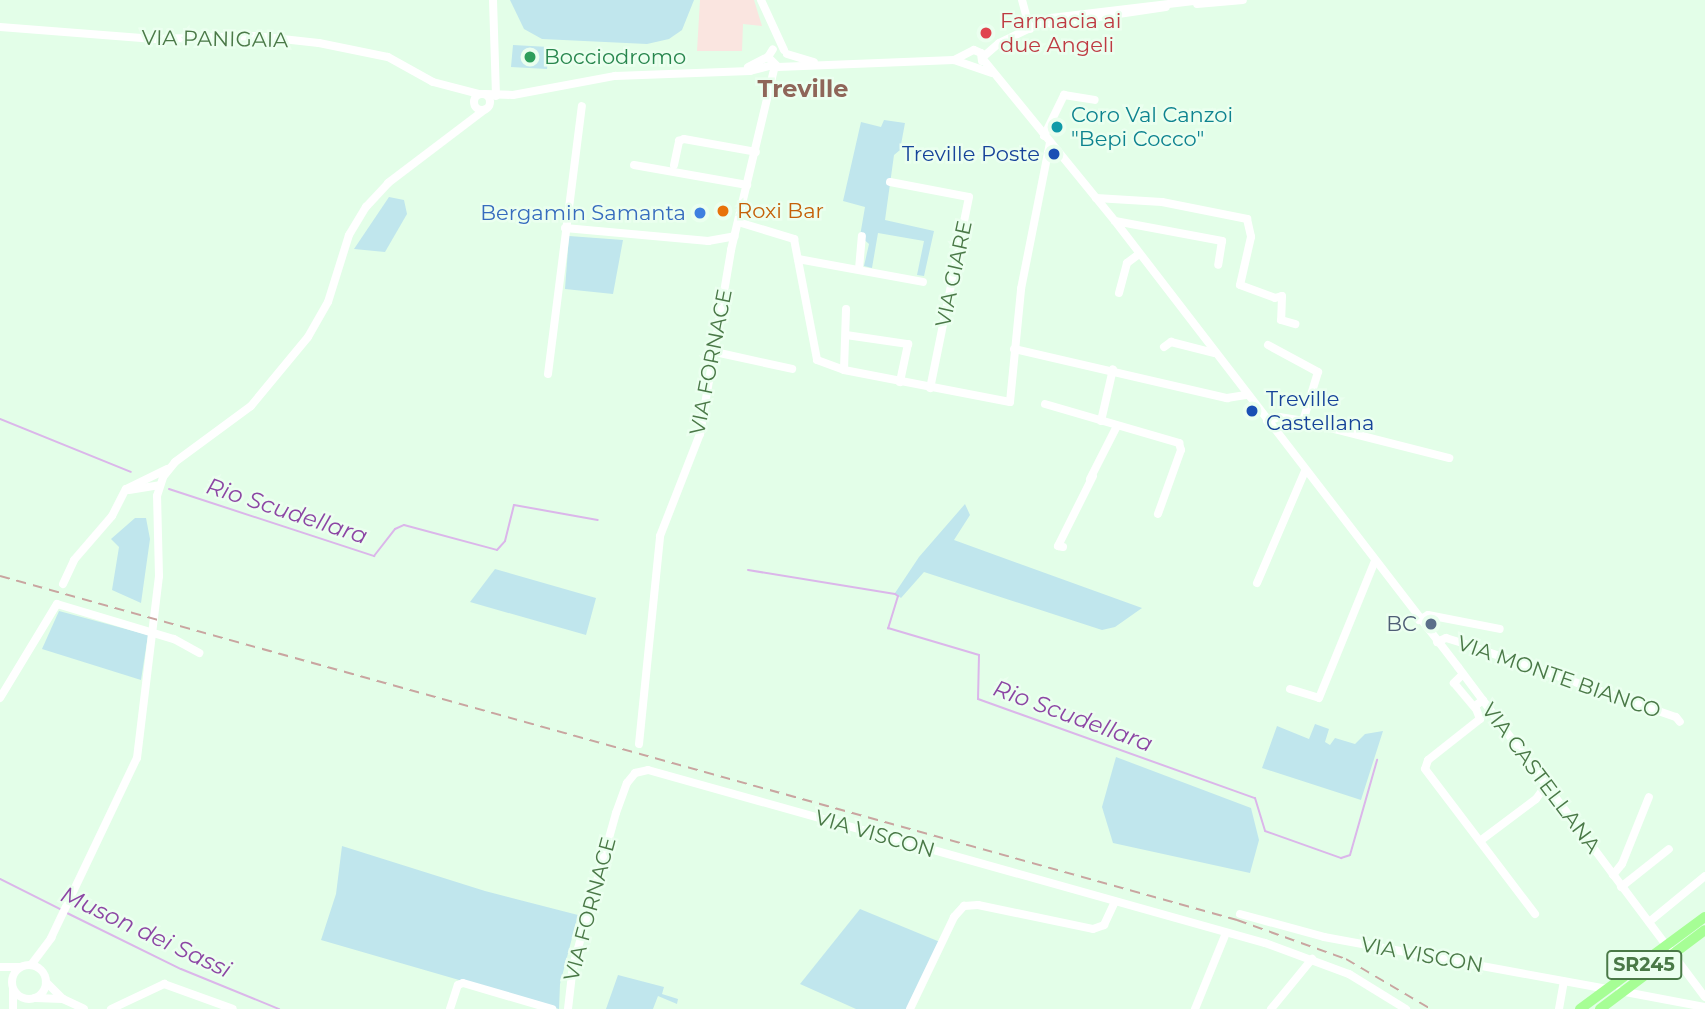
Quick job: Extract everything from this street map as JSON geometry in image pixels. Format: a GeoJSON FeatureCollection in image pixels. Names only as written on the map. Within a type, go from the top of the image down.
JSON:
{"type":"FeatureCollection","features":[{"type":"Feature","properties":{"kind":"highway","name":"SR245"},"geometry":{"type":"LineString","coordinates":[[1580,1009],[1705,917]]}},
{"type":"Feature","properties":{"kind":"highway","name":"SR245"},"geometry":{"type":"LineString","coordinates":[[1600,1009],[1705,930]]}},
{"type":"Feature","properties":{"kind":"street"},"geometry":{"type":"LineString","coordinates":[[494,0],[496,96]]}},
{"type":"Feature","properties":{"kind":"street"},"geometry":{"type":"LineString","coordinates":[[761,0],[786,52],[817,63]]}},
{"type":"Feature","properties":{"kind":"street"},"geometry":{"type":"LineString","coordinates":[[1022,0],[1033,28]]}},
{"type":"Feature","properties":{"kind":"street"},"geometry":{"type":"LineString","coordinates":[[64,584],[74,560],[112,516],[121,496],[136,481],[170,468],[264,392],[317,324],[359,215],[388,183],[466,123],[513,95],[615,76],[736,70],[774,61],[817,63],[976,58],[1051,18],[1145,3],[1202,0]]}},
{"type":"Feature","properties":{"kind":"street"},"geometry":{"type":"LineString","coordinates":[[1209,0],[1218,1]]}},
{"type":"Feature","properties":{"kind":"street"},"geometry":{"type":"LineString","coordinates":[[1033,28],[1115,14],[1145,3],[1242,0]]}},
{"type":"Feature","properties":{"kind":"street"},"geometry":{"type":"LineString","coordinates":[[1115,14],[1145,3]]}},
{"type":"Feature","properties":{"kind":"street"},"geometry":{"type":"LineString","coordinates":[[771,25],[774,61]]}},
{"type":"Feature","properties":{"kind":"street","name":"VIA PANIGAIA"},"geometry":{"type":"LineString","coordinates":[[0,27],[155,39],[255,36],[319,43],[388,57],[433,82],[463,92],[513,95]]}},
{"type":"Feature","properties":{"kind":"street"},"geometry":{"type":"LineString","coordinates":[[774,61],[786,52]]}},
{"type":"Feature","properties":{"kind":"street"},"geometry":{"type":"LineString","coordinates":[[774,61],[786,52]]}},
{"type":"Feature","properties":{"kind":"street","name":"VIA CASTELLANA"},"geometry":{"type":"LineString","coordinates":[[976,58],[992,73],[1115,221],[1547,784],[1705,997]]}},
{"type":"Feature","properties":{"kind":"street","name":"VIA FORNACE"},"geometry":{"type":"LineString","coordinates":[[639,744],[660,536],[700,434],[732,250],[756,152],[774,61]]}},
{"type":"Feature","properties":{"kind":"street"},"geometry":{"type":"LineString","coordinates":[[463,92],[474,104],[486,109]]}},
{"type":"Feature","properties":{"kind":"street"},"geometry":{"type":"LineString","coordinates":[[482,94],[486,109]]}},
{"type":"Feature","properties":{"kind":"street"},"geometry":{"type":"LineString","coordinates":[[466,123],[474,104],[482,94]]}},
{"type":"Feature","properties":{"kind":"street"},"geometry":{"type":"LineString","coordinates":[[1044,135],[1064,94],[1095,100]]}},
{"type":"Feature","properties":{"kind":"street"},"geometry":{"type":"LineString","coordinates":[[548,374],[582,106]]}},
{"type":"Feature","properties":{"kind":"street"},"geometry":{"type":"LineString","coordinates":[[674,164],[679,141],[684,139],[756,152]]}},
{"type":"Feature","properties":{"kind":"street"},"geometry":{"type":"LineString","coordinates":[[738,222],[794,239],[815,358],[844,370],[1007,403],[1021,289],[1050,143]]}},
{"type":"Feature","properties":{"kind":"street"},"geometry":{"type":"LineString","coordinates":[[634,165],[747,185]]}},
{"type":"Feature","properties":{"kind":"street","name":"VIA GIARE"},"geometry":{"type":"LineString","coordinates":[[890,182],[969,197],[930,388]]}},
{"type":"Feature","properties":{"kind":"street"},"geometry":{"type":"LineString","coordinates":[[1096,198],[1162,201],[1247,219],[1251,237],[1240,285],[1275,298],[1282,296],[1281,320],[1295,324]]}},
{"type":"Feature","properties":{"kind":"street"},"geometry":{"type":"LineString","coordinates":[[1115,221],[1222,241],[1217,265]]}},
{"type":"Feature","properties":{"kind":"street"},"geometry":{"type":"LineString","coordinates":[[565,228],[708,241],[732,250]]}},
{"type":"Feature","properties":{"kind":"street"},"geometry":{"type":"LineString","coordinates":[[708,241],[735,236]]}},
{"type":"Feature","properties":{"kind":"street"},"geometry":{"type":"LineString","coordinates":[[859,269],[862,236]]}},
{"type":"Feature","properties":{"kind":"street"},"geometry":{"type":"LineString","coordinates":[[1119,293],[1127,262],[1139,254]]}},
{"type":"Feature","properties":{"kind":"street"},"geometry":{"type":"LineString","coordinates":[[798,258],[923,282]]}},
{"type":"Feature","properties":{"kind":"street"},"geometry":{"type":"LineString","coordinates":[[844,370],[846,309]]}},
{"type":"Feature","properties":{"kind":"street"},"geometry":{"type":"LineString","coordinates":[[846,335],[908,344],[900,382]]}},
{"type":"Feature","properties":{"kind":"street"},"geometry":{"type":"LineString","coordinates":[[1164,346],[1171,342],[1214,353]]}},
{"type":"Feature","properties":{"kind":"street"},"geometry":{"type":"LineString","coordinates":[[1268,345],[1318,372],[1303,421]]}},
{"type":"Feature","properties":{"kind":"street"},"geometry":{"type":"LineString","coordinates":[[1014,349],[1113,369],[1231,399],[1246,394]]}},
{"type":"Feature","properties":{"kind":"street"},"geometry":{"type":"LineString","coordinates":[[715,352],[792,369]]}},
{"type":"Feature","properties":{"kind":"street"},"geometry":{"type":"LineString","coordinates":[[1101,421],[1113,369]]}},
{"type":"Feature","properties":{"kind":"street"},"geometry":{"type":"LineString","coordinates":[[1219,395],[1232,390],[1236,381]]}},
{"type":"Feature","properties":{"kind":"street"},"geometry":{"type":"LineString","coordinates":[[1045,404],[1181,447],[1158,514]]}},
{"type":"Feature","properties":{"kind":"street"},"geometry":{"type":"LineString","coordinates":[[1267,421],[1279,416],[1449,458]]}},
{"type":"Feature","properties":{"kind":"street"},"geometry":{"type":"LineString","coordinates":[[1063,547],[1058,546],[1118,426]]}},
{"type":"Feature","properties":{"kind":"street"},"geometry":{"type":"LineString","coordinates":[[31,965],[51,938],[137,758],[157,598],[161,538],[157,502],[160,485],[170,468]]}},
{"type":"Feature","properties":{"kind":"street"},"geometry":{"type":"LineString","coordinates":[[1257,583],[1305,471]]}},
{"type":"Feature","properties":{"kind":"street"},"geometry":{"type":"LineString","coordinates":[[148,478],[160,485]]}},
{"type":"Feature","properties":{"kind":"street"},"geometry":{"type":"LineString","coordinates":[[121,496],[132,488],[148,489],[160,485]]}},
{"type":"Feature","properties":{"kind":"street"},"geometry":{"type":"LineString","coordinates":[[148,489],[157,502]]}},
{"type":"Feature","properties":{"kind":"street"},"geometry":{"type":"LineString","coordinates":[[1290,689],[1319,698],[1375,561]]}},
{"type":"Feature","properties":{"kind":"street"},"geometry":{"type":"LineString","coordinates":[[0,698],[57,604],[174,639],[199,653]]}},
{"type":"Feature","properties":{"kind":"street"},"geometry":{"type":"LineString","coordinates":[[1419,620],[1428,615],[1500,629]]}},
{"type":"Feature","properties":{"kind":"street","name":"VIA MONTE BIANCO"},"geometry":{"type":"LineString","coordinates":[[1437,642],[1446,638],[1462,643],[1676,717],[1680,722]]}},
{"type":"Feature","properties":{"kind":"street"},"geometry":{"type":"LineString","coordinates":[[1463,674],[1454,683],[1475,708],[1480,719],[1428,760],[1426,772],[1535,914]]}},
{"type":"Feature","properties":{"kind":"street"},"geometry":{"type":"LineString","coordinates":[[1475,708],[1483,700]]}},
{"type":"Feature","properties":{"kind":"street","name":"VIA VISCON"},"geometry":{"type":"LineString","coordinates":[[635,773],[648,770],[1312,959],[1349,974],[1406,1009]]}},
{"type":"Feature","properties":{"kind":"street","name":"VIA FORNACE"},"geometry":{"type":"LineString","coordinates":[[568,1009],[583,927],[620,803],[635,773]]}},
{"type":"Feature","properties":{"kind":"street"},"geometry":{"type":"LineString","coordinates":[[1480,841],[1535,799],[1547,784]]}},
{"type":"Feature","properties":{"kind":"street"},"geometry":{"type":"LineString","coordinates":[[1613,875],[1622,864],[1649,797]]}},
{"type":"Feature","properties":{"kind":"street"},"geometry":{"type":"LineString","coordinates":[[1621,887],[1669,849]]}},
{"type":"Feature","properties":{"kind":"street"},"geometry":{"type":"LineString","coordinates":[[1649,922],[1705,876]]}},
{"type":"Feature","properties":{"kind":"street"},"geometry":{"type":"LineString","coordinates":[[910,1009],[954,917],[964,906],[978,905],[1093,929],[1104,925],[1115,901]]}},
{"type":"Feature","properties":{"kind":"street","name":"VIA VISCON"},"geometry":{"type":"LineString","coordinates":[[1240,914],[1324,937],[1705,1007]]}},
{"type":"Feature","properties":{"kind":"street"},"geometry":{"type":"LineString","coordinates":[[1195,1009],[1226,933]]}},
{"type":"Feature","properties":{"kind":"street"},"geometry":{"type":"LineString","coordinates":[[51,938],[43,972],[46,982],[64,999],[84,1009]]}},
{"type":"Feature","properties":{"kind":"street"},"geometry":{"type":"LineString","coordinates":[[1271,1009],[1312,959]]}},
{"type":"Feature","properties":{"kind":"street"},"geometry":{"type":"LineString","coordinates":[[43,972],[31,965],[0,968],[21,998],[64,999]]}},
{"type":"Feature","properties":{"kind":"street"},"geometry":{"type":"LineString","coordinates":[[13,1009],[12,987],[20,967]]}},
{"type":"Feature","properties":{"kind":"street"},"geometry":{"type":"LineString","coordinates":[[1559,1009],[1563,981]]}},
{"type":"Feature","properties":{"kind":"street"},"geometry":{"type":"LineString","coordinates":[[21,1009],[34,999],[46,982]]}},
{"type":"Feature","properties":{"kind":"street"},"geometry":{"type":"LineString","coordinates":[[450,1009],[458,985],[463,983],[552,1009]]}},
{"type":"Feature","properties":{"kind":"street"},"geometry":{"type":"LineString","coordinates":[[111,1009],[164,984],[233,1009]]}},
{"type":"Feature","properties":{"kind":"shaded area"},"geometry":{"type":"Polygon","coordinates":[[[510,0],[694,0],[682,30],[669,39],[647,44],[542,39],[524,29],[510,0]]]}},
{"type":"Feature","properties":{"kind":"shaded area"},"geometry":{"type":"Polygon","coordinates":[[[700,0],[754,0],[762,26],[743,24],[742,51],[697,51],[700,0]]]}},
{"type":"Feature","properties":{"kind":"shaded area","name":"Bocciodromo"},"geometry":{"type":"Polygon","coordinates":[[[513,45],[549,47],[547,69],[511,67],[513,45]]]}},
{"type":"Feature","properties":{"kind":"shaded area"},"geometry":{"type":"Polygon","coordinates":[[[884,120],[905,123],[900,150],[894,155],[885,220],[934,231],[924,276],[917,275],[924,241],[878,233],[872,268],[864,266],[869,244],[860,236],[865,207],[843,201],[861,122],[881,127],[884,120]]]}},
{"type":"Feature","properties":{"kind":"shaded area"},"geometry":{"type":"Polygon","coordinates":[[[389,197],[404,200],[407,214],[385,252],[354,249],[389,197]]]}},
{"type":"Feature","properties":{"kind":"shaded area"},"geometry":{"type":"Polygon","coordinates":[[[569,236],[623,240],[613,294],[565,289],[569,236]]]}},
{"type":"Feature","properties":{"kind":"shaded area"},"geometry":{"type":"Polygon","coordinates":[[[965,504],[970,515],[954,540],[1142,608],[1115,627],[1102,630],[924,572],[901,598],[895,593],[919,557],[965,504]]]}},
{"type":"Feature","properties":{"kind":"shaded area"},"geometry":{"type":"Polygon","coordinates":[[[135,518],[146,518],[150,539],[141,603],[112,590],[119,547],[111,539],[135,518]]]}},
{"type":"Feature","properties":{"kind":"shaded area"},"geometry":{"type":"Polygon","coordinates":[[[495,569],[596,598],[586,635],[470,602],[495,569]]]}},
{"type":"Feature","properties":{"kind":"shaded area"},"geometry":{"type":"Polygon","coordinates":[[[59,611],[148,635],[141,680],[42,649],[59,611]]]}},
{"type":"Feature","properties":{"kind":"shaded area"},"geometry":{"type":"Polygon","coordinates":[[[1315,724],[1329,729],[1325,742],[1330,745],[1335,738],[1355,744],[1365,734],[1383,731],[1361,800],[1262,768],[1277,726],[1309,739],[1315,724]]]}},
{"type":"Feature","properties":{"kind":"shaded area"},"geometry":{"type":"Polygon","coordinates":[[[1116,757],[1251,808],[1259,840],[1250,873],[1113,843],[1102,807],[1116,757]]]}},
{"type":"Feature","properties":{"kind":"shaded area"},"geometry":{"type":"Polygon","coordinates":[[[342,846],[485,891],[578,915],[560,984],[559,1009],[321,940],[336,894],[342,846]]]}},
{"type":"Feature","properties":{"kind":"shaded area"},"geometry":{"type":"Polygon","coordinates":[[[860,909],[940,942],[908,1009],[856,1009],[800,984],[860,909]]]}},
{"type":"Feature","properties":{"kind":"shaded area"},"geometry":{"type":"Polygon","coordinates":[[[618,975],[664,987],[662,994],[678,999],[677,1004],[658,996],[653,1009],[606,1009],[618,975]]]}},
{"type":"Feature","properties":{"kind":"waterway","name":"Rio Scudellara"},"geometry":{"type":"LineString","coordinates":[[0,419],[131,472]]}},
{"type":"Feature","properties":{"kind":"waterway","name":"Rio Scudellara"},"geometry":{"type":"LineString","coordinates":[[169,489],[374,556],[395,529],[404,525],[497,550],[505,541],[514,505],[598,520]]}},
{"type":"Feature","properties":{"kind":"waterway","name":"Rio Scudellara"},"geometry":{"type":"LineString","coordinates":[[748,570],[895,594],[898,596],[888,628],[979,655],[978,699],[1255,798],[1265,831],[1341,858],[1350,855],[1377,760]]}},
{"type":"Feature","properties":{"kind":"waterway","name":"Muson dei Sassi"},"geometry":{"type":"LineString","coordinates":[[0,879],[62,910]]}},
{"type":"Feature","properties":{"kind":"waterway","name":"Muson dei Sassi"},"geometry":{"type":"LineString","coordinates":[[67,913],[181,969],[279,1009]]}},
{"type":"Feature","properties":{"kind":"railway"},"geometry":{"type":"LineString","coordinates":[[0,576],[1237,920],[1346,959],[1431,1009]]}},
{"type":"Feature","properties":{"kind":"place","name":"Farmacia ai due Angeli"},"geometry":{"type":"Point","coordinates":[986,33]}},
{"type":"Feature","properties":{"kind":"place","name":"Bocciodromo"},"geometry":{"type":"Point","coordinates":[530,57]}},
{"type":"Feature","properties":{"kind":"place","name":"Coro Val Canzoi \"Bepi Cocco\""},"geometry":{"type":"Point","coordinates":[1057,127]}},
{"type":"Feature","properties":{"kind":"place","name":"Treville Poste"},"geometry":{"type":"Point","coordinates":[1054,154]}},
{"type":"Feature","properties":{"kind":"place","name":"Roxi Bar"},"geometry":{"type":"Point","coordinates":[723,211]}},
{"type":"Feature","properties":{"kind":"place","name":"Bergamin Samanta"},"geometry":{"type":"Point","coordinates":[700,213]}},
{"type":"Feature","properties":{"kind":"place","name":"Treville Castellana"},"geometry":{"type":"Point","coordinates":[1252,411]}},
{"type":"Feature","properties":{"kind":"place","name":"BC"},"geometry":{"type":"Point","coordinates":[1431,624]}},
{"type":"Feature","properties":{"kind":"district","name":"Treville"},"geometry":{"type":"Point","coordinates":[803,89]}}]}
